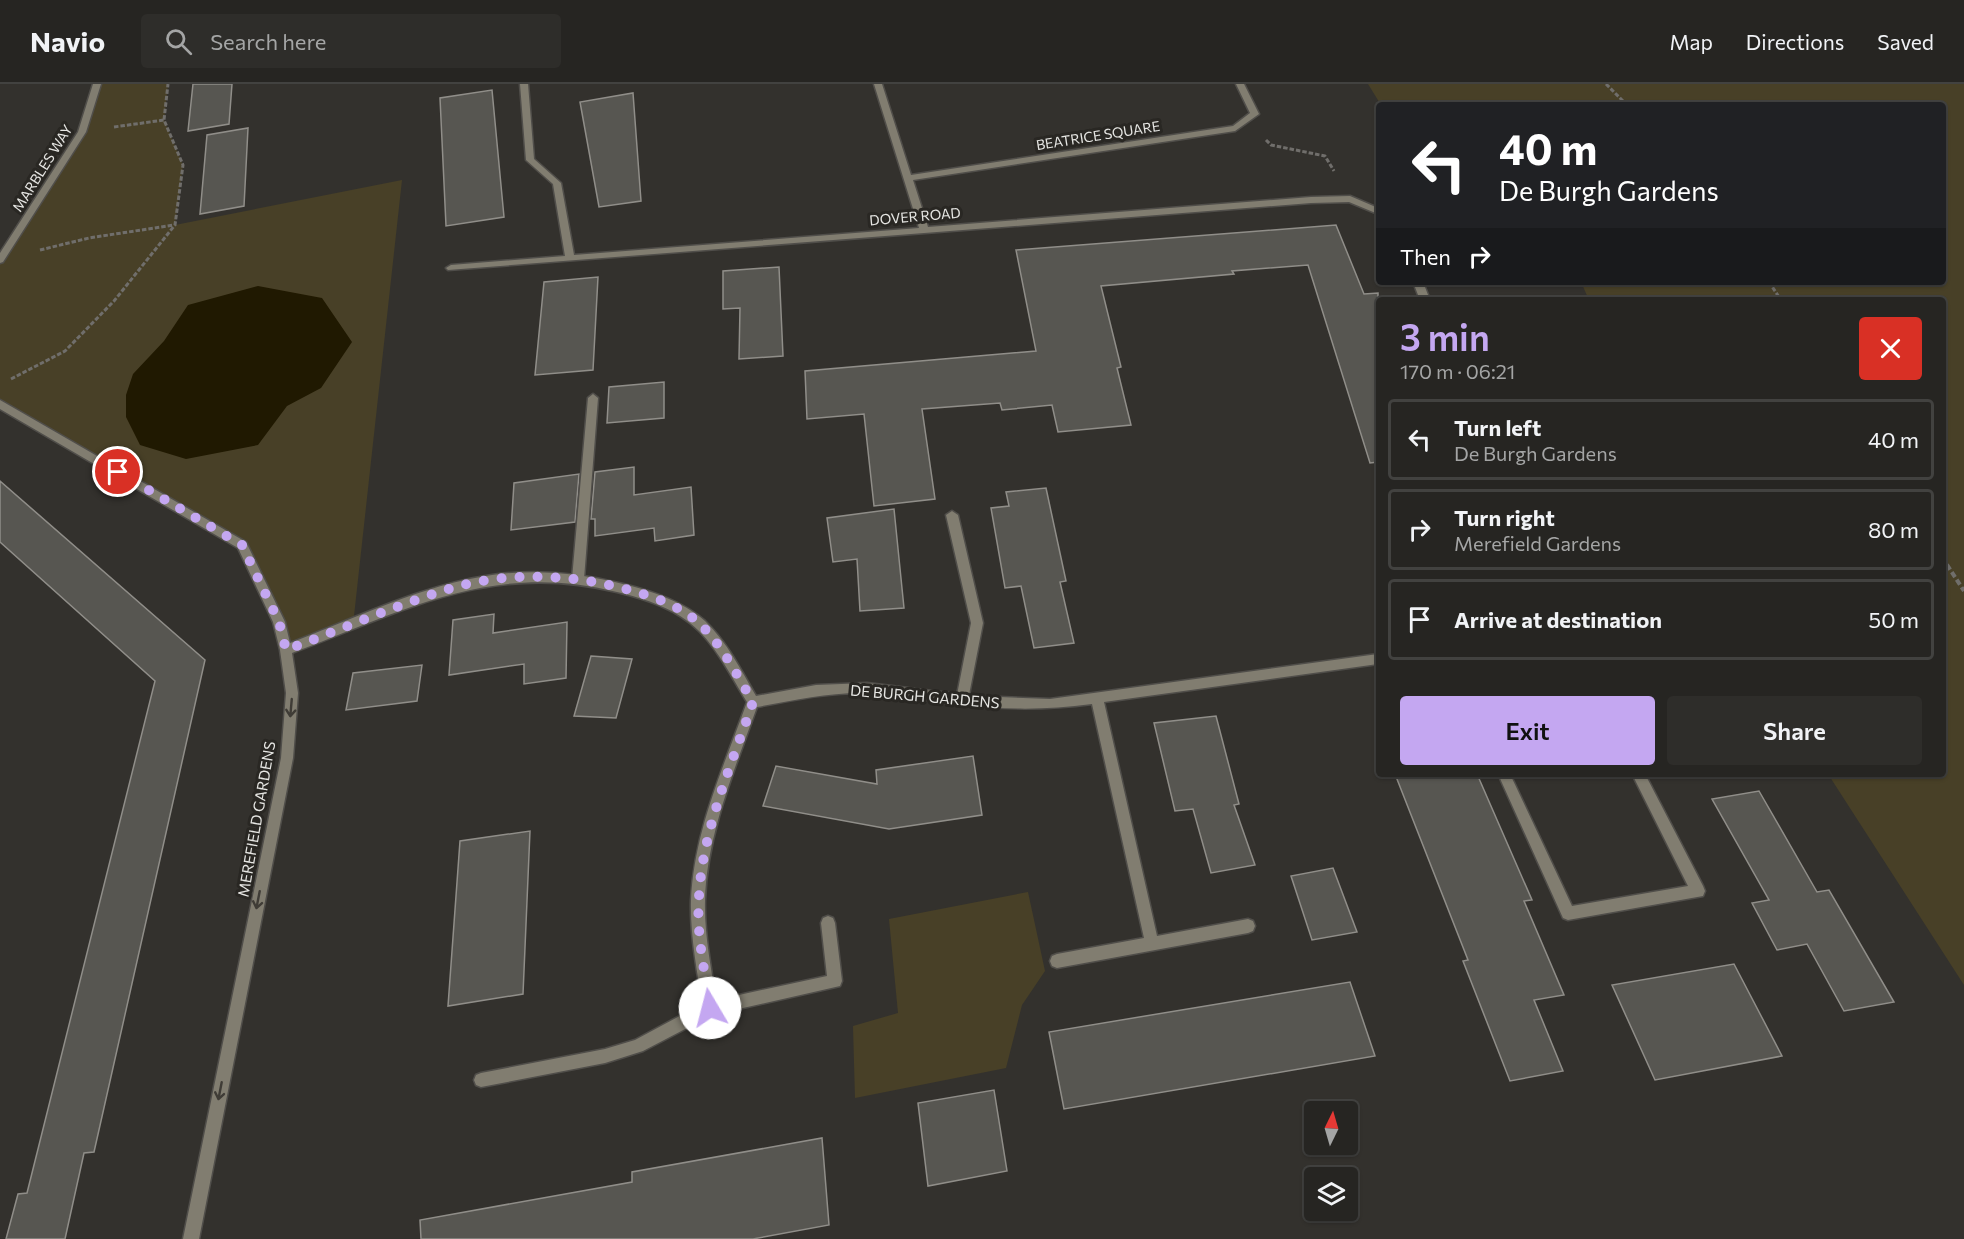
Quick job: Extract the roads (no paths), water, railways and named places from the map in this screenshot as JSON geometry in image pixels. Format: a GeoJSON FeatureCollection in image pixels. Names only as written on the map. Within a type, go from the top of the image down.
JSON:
{"type":"FeatureCollection","features":[{"type":"Feature","properties":{"kind":"street","name":"MARBLES WAY"},"geometry":{"type":"LineString","coordinates":[[1,260],[82,132],[97,84]]}},
{"type":"Feature","properties":{"kind":"street"},"geometry":{"type":"LineString","coordinates":[[524,84],[530,160],[557,183],[570,258]]}},
{"type":"Feature","properties":{"kind":"street"},"geometry":{"type":"LineString","coordinates":[[878,84],[924,229]]}},
{"type":"Feature","properties":{"kind":"street","name":"BEATRICE SQUARE"},"geometry":{"type":"LineString","coordinates":[[908,178],[1235,128],[1255,114],[1240,84]]}},
{"type":"Feature","properties":{"kind":"street","name":"DOVER ROAD"},"geometry":{"type":"LineString","coordinates":[[451,268],[1311,200],[1350,200],[1376,210]]}},
{"type":"Feature","properties":{"kind":"street"},"geometry":{"type":"LineString","coordinates":[[578,579],[593,398]]}},
{"type":"Feature","properties":{"kind":"street","name":"MEREFIELD GARDENS"},"geometry":{"type":"LineString","coordinates":[[0,404],[242,545],[279,622],[286,650],[292,693],[286,758],[191,1239]]}},
{"type":"Feature","properties":{"kind":"street"},"geometry":{"type":"LineString","coordinates":[[952,515],[977,623],[962,700]]}},
{"type":"Feature","properties":{"kind":"street"},"geometry":{"type":"LineString","coordinates":[[286,650],[450,589],[495,579],[540,577],[578,579],[614,586],[650,596],[686,613],[703,627],[753,702],[715,816],[704,858],[698,898],[710,1008]]}},
{"type":"Feature","properties":{"kind":"street","name":"DE BURGH GARDENS"},"geometry":{"type":"LineString","coordinates":[[753,702],[853,688],[1021,704],[1097,699],[1376,658]]}},
{"type":"Feature","properties":{"kind":"street"},"geometry":{"type":"LineString","coordinates":[[1097,699],[1152,944]]}},
{"type":"Feature","properties":{"kind":"street"},"geometry":{"type":"LineString","coordinates":[[1505,777],[1568,913],[1698,891],[1640,777]]}},
{"type":"Feature","properties":{"kind":"street"},"geometry":{"type":"LineString","coordinates":[[481,1080],[605,1056],[638,1046],[710,1008],[835,981],[828,922]]}},
{"type":"Feature","properties":{"kind":"street"},"geometry":{"type":"LineString","coordinates":[[1057,960],[1248,926]]}}]}
